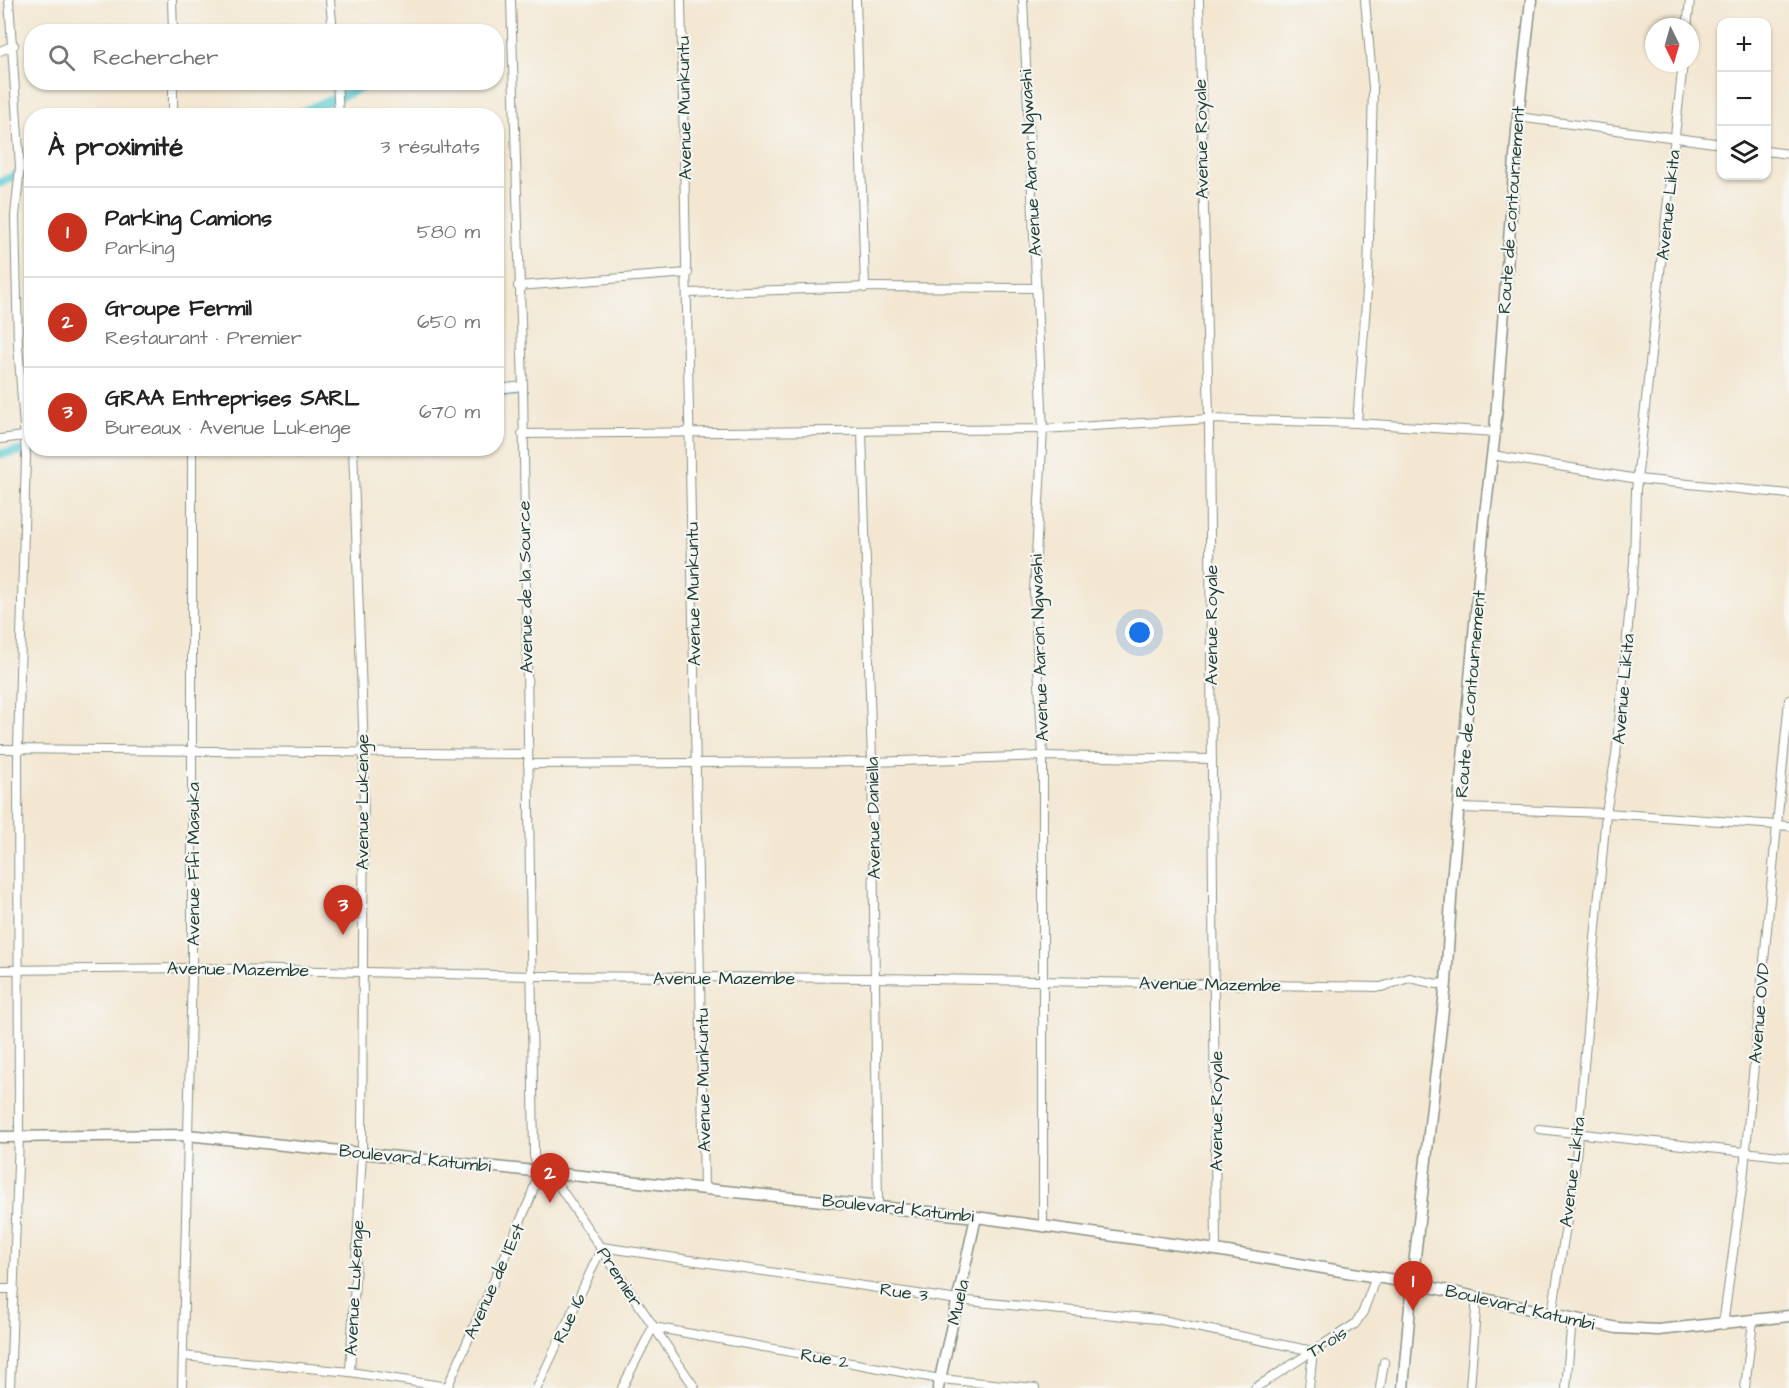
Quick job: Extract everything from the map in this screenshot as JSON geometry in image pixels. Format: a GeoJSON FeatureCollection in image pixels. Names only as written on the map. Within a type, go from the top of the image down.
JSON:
{"type":"FeatureCollection","features":[{"type":"Feature","properties":{"kind":"street"},"geometry":{"type":"LineString","coordinates":[[9,0],[14,45],[20,167],[15,216],[18,344],[24,400]]}},
{"type":"Feature","properties":{"kind":"street"},"geometry":{"type":"LineString","coordinates":[[172,0],[173,24]]}},
{"type":"Feature","properties":{"kind":"street"},"geometry":{"type":"LineString","coordinates":[[330,0],[332,24]]}},
{"type":"Feature","properties":{"kind":"street","name":"Avenue de la Source"},"geometry":{"type":"LineString","coordinates":[[511,0],[518,286],[523,386],[534,1156],[539,1173]]}},
{"type":"Feature","properties":{"kind":"street","name":"Avenue Munkuntu"},"geometry":{"type":"LineString","coordinates":[[681,0],[702,979],[704,1188]]}},
{"type":"Feature","properties":{"kind":"street"},"geometry":{"type":"LineString","coordinates":[[856,0],[865,288]]}},
{"type":"Feature","properties":{"kind":"street","name":"Avenue Aaron Ngwashi"},"geometry":{"type":"LineString","coordinates":[[1023,0],[1043,429],[1034,592],[1043,756],[1043,1226]]}},
{"type":"Feature","properties":{"kind":"street","name":"Avenue Royale"},"geometry":{"type":"LineString","coordinates":[[1199,0],[1209,419],[1216,1250]]}},
{"type":"Feature","properties":{"kind":"street"},"geometry":{"type":"LineString","coordinates":[[1357,423],[1368,277],[1373,88],[1365,0]]}},
{"type":"Feature","properties":{"kind":"street","name":"Route de contournement"},"geometry":{"type":"LineString","coordinates":[[1403,1388],[1412,1283],[1446,983],[1452,882],[1461,808],[1484,522],[1495,432],[1518,117],[1530,0]]}},
{"type":"Feature","properties":{"kind":"street"},"geometry":{"type":"LineString","coordinates":[[1689,18],[1690,0]]}},
{"type":"Feature","properties":{"kind":"street"},"geometry":{"type":"LineString","coordinates":[[0,51],[14,45]]}},
{"type":"Feature","properties":{"kind":"street","name":"Avenue Likita"},"geometry":{"type":"LineString","coordinates":[[1552,1314],[1578,1134],[1606,813],[1616,755],[1626,659],[1638,479],[1682,72]]}},
{"type":"Feature","properties":{"kind":"street"},"geometry":{"type":"LineString","coordinates":[[173,90],[173,108]]}},
{"type":"Feature","properties":{"kind":"street"},"geometry":{"type":"LineString","coordinates":[[337,90],[339,108]]}},
{"type":"Feature","properties":{"kind":"street"},"geometry":{"type":"LineString","coordinates":[[1518,117],[1717,143]]}},
{"type":"Feature","properties":{"kind":"street"},"geometry":{"type":"LineString","coordinates":[[1771,152],[1789,154]]}},
{"type":"Feature","properties":{"kind":"street"},"geometry":{"type":"LineString","coordinates":[[518,286],[688,273]]}},
{"type":"Feature","properties":{"kind":"street"},"geometry":{"type":"LineString","coordinates":[[688,293],[865,288],[1036,288]]}},
{"type":"Feature","properties":{"kind":"street"},"geometry":{"type":"LineString","coordinates":[[504,388],[523,386]]}},
{"type":"Feature","properties":{"kind":"street"},"geometry":{"type":"LineString","coordinates":[[522,434],[1043,429],[1209,419],[1357,423],[1495,432]]}},
{"type":"Feature","properties":{"kind":"street","name":"Avenue Daniella"},"geometry":{"type":"LineString","coordinates":[[862,431],[872,762],[878,1206]]}},
{"type":"Feature","properties":{"kind":"street"},"geometry":{"type":"LineString","coordinates":[[0,439],[24,438]]}},
{"type":"Feature","properties":{"kind":"street"},"geometry":{"type":"LineString","coordinates":[[1492,455],[1638,479],[1789,494]]}},
{"type":"Feature","properties":{"kind":"street"},"geometry":{"type":"LineString","coordinates":[[10,1388],[19,1136],[18,748],[26,456]]}},
{"type":"Feature","properties":{"kind":"street","name":"Avenue Fifi Masuka"},"geometry":{"type":"LineString","coordinates":[[182,1388],[192,968],[194,751],[192,456]]}},
{"type":"Feature","properties":{"kind":"street","name":"Avenue Lukenge"},"geometry":{"type":"LineString","coordinates":[[350,1372],[362,1152],[361,972],[364,753],[353,456]]}},
{"type":"Feature","properties":{"kind":"street","name":"Avenue OVD"},"geometry":{"type":"LineString","coordinates":[[1723,1325],[1746,1152],[1789,700]]}},
{"type":"Feature","properties":{"kind":"street"},"geometry":{"type":"LineString","coordinates":[[0,749],[528,754]]}},
{"type":"Feature","properties":{"kind":"street"},"geometry":{"type":"LineString","coordinates":[[528,764],[697,761],[872,762],[1043,756],[1212,759]]}},
{"type":"Feature","properties":{"kind":"street"},"geometry":{"type":"LineString","coordinates":[[1461,808],[1606,813],[1789,826]]}},
{"type":"Feature","properties":{"kind":"street","name":"Avenue Mazembe"},"geometry":{"type":"LineString","coordinates":[[0,970],[192,968],[702,979],[874,978],[1381,987],[1409,978],[1437,984],[1446,983]]}},
{"type":"Feature","properties":{"kind":"street"},"geometry":{"type":"LineString","coordinates":[[1539,1129],[1789,1156]]}},
{"type":"Feature","properties":{"kind":"street","name":"Boulevard Katumbi"},"geometry":{"type":"LineString","coordinates":[[0,1137],[187,1135],[362,1152],[539,1173],[976,1216],[1216,1250],[1412,1283],[1636,1330],[1723,1325],[1789,1316]]}},
{"type":"Feature","properties":{"kind":"street","name":"Premier"},"geometry":{"type":"LineString","coordinates":[[539,1173],[557,1183],[695,1388]]}},
{"type":"Feature","properties":{"kind":"street","name":"Avenue de l'Est"},"geometry":{"type":"LineString","coordinates":[[447,1387],[530,1199],[539,1173]]}},
{"type":"Feature","properties":{"kind":"street","name":"Muela"},"geometry":{"type":"LineString","coordinates":[[939,1383],[976,1216]]}},
{"type":"Feature","properties":{"kind":"street","name":"Rue 3"},"geometry":{"type":"LineString","coordinates":[[602,1247],[958,1300],[1157,1319],[1313,1351]]}},
{"type":"Feature","properties":{"kind":"street","name":"Rue 16"},"geometry":{"type":"LineString","coordinates":[[537,1388],[602,1247]]}},
{"type":"Feature","properties":{"kind":"street","name":"Trois"},"geometry":{"type":"LineString","coordinates":[[1255,1388],[1355,1324],[1363,1312],[1376,1277]]}},
{"type":"Feature","properties":{"kind":"street"},"geometry":{"type":"LineString","coordinates":[[0,1289],[14,1289]]}},
{"type":"Feature","properties":{"kind":"street"},"geometry":{"type":"LineString","coordinates":[[1470,1388],[1477,1297]]}},
{"type":"Feature","properties":{"kind":"street"},"geometry":{"type":"LineString","coordinates":[[1566,1388],[1572,1318]]}},
{"type":"Feature","properties":{"kind":"street"},"geometry":{"type":"LineString","coordinates":[[1744,1388],[1753,1321]]}},
{"type":"Feature","properties":{"kind":"street"},"geometry":{"type":"LineString","coordinates":[[622,1388],[653,1327]]}},
{"type":"Feature","properties":{"kind":"street","name":"Rue 2"},"geometry":{"type":"LineString","coordinates":[[653,1327],[939,1383],[1035,1388]]}},
{"type":"Feature","properties":{"kind":"street"},"geometry":{"type":"LineString","coordinates":[[1309,1388],[1313,1351]]}},
{"type":"Feature","properties":{"kind":"street"},"geometry":{"type":"LineString","coordinates":[[183,1356],[350,1372],[447,1387]]}},
{"type":"Feature","properties":{"kind":"street"},"geometry":{"type":"LineString","coordinates":[[1380,1388],[1384,1362]]}},
{"type":"Feature","properties":{"kind":"waterway"},"geometry":{"type":"LineString","coordinates":[[312,108],[355,90]]}},
{"type":"Feature","properties":{"kind":"waterway"},"geometry":{"type":"LineString","coordinates":[[0,183],[24,170]]}},
{"type":"Feature","properties":{"kind":"waterway"},"geometry":{"type":"LineString","coordinates":[[504,393],[517,391]]}},
{"type":"Feature","properties":{"kind":"waterway"},"geometry":{"type":"LineString","coordinates":[[0,454],[24,451]]}},
{"type":"Feature","properties":{"kind":"place","name":"GRAA Entreprises SARL"},"geometry":{"type":"Point","coordinates":[343,935]}},
{"type":"Feature","properties":{"kind":"place","name":"Groupe Fermil"},"geometry":{"type":"Point","coordinates":[550,1203]}},
{"type":"Feature","properties":{"kind":"place","name":"Parking Camions"},"geometry":{"type":"Point","coordinates":[1413,1311]}}]}
